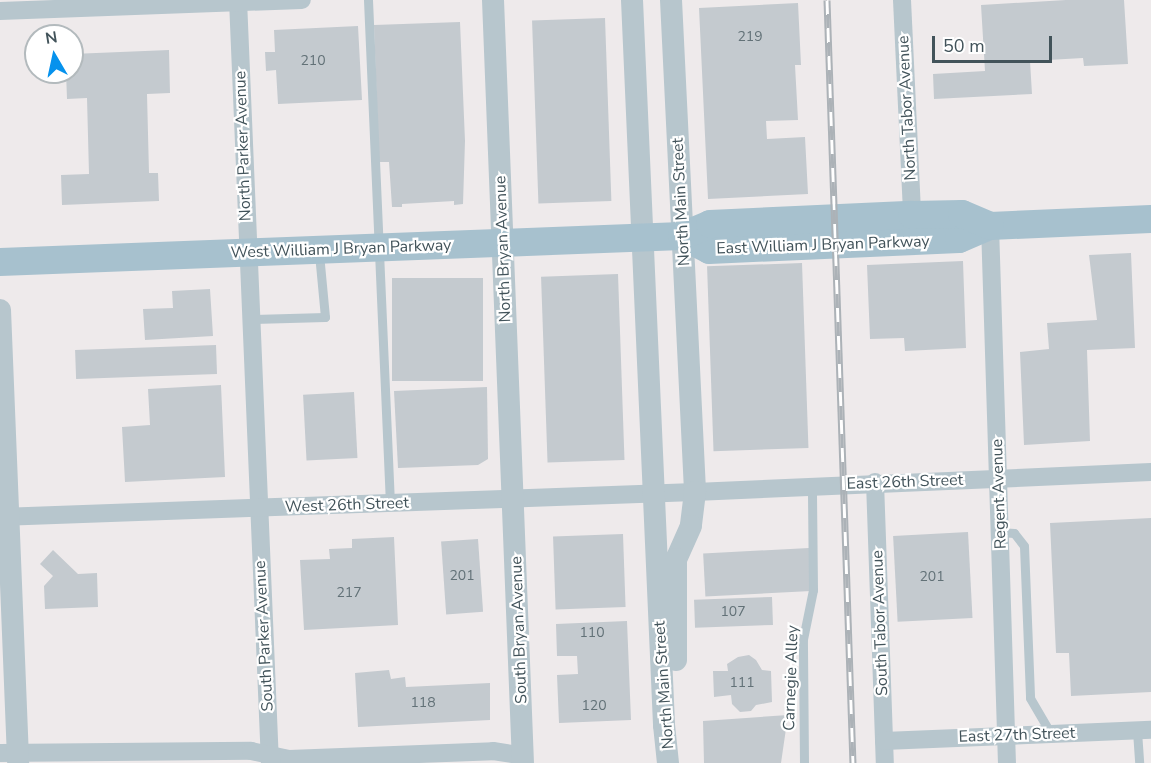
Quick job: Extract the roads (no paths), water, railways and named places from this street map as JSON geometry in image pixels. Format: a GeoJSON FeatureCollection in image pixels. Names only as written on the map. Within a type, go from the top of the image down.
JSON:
{"type":"FeatureCollection","features":[{"type":"Feature","properties":{"kind":"main road","name":"East William J Bryan Parkway"},"geometry":{"type":"LineString","coordinates":[[682,236],[710,224],[912,215],[962,214],[990,226]]}},
{"type":"Feature","properties":{"kind":"main road","name":"East William J Bryan Parkway"},"geometry":{"type":"LineString","coordinates":[[682,236],[709,250],[959,239],[990,226],[1151,219]]}},
{"type":"Feature","properties":{"kind":"main road","name":"West William J Bryan Parkway"},"geometry":{"type":"LineString","coordinates":[[0,262],[682,236]]}},
{"type":"Feature","properties":{"kind":"street"},"geometry":{"type":"LineString","coordinates":[[0,11],[302,0]]}},
{"type":"Feature","properties":{"kind":"street","name":"North Bryan Avenue"},"geometry":{"type":"LineString","coordinates":[[493,0],[514,498]]}},
{"type":"Feature","properties":{"kind":"street","name":"North Main Street"},"geometry":{"type":"LineString","coordinates":[[632,0],[664,725],[668,760]]}},
{"type":"Feature","properties":{"kind":"street","name":"North Main Street"},"geometry":{"type":"LineString","coordinates":[[668,760],[675,727],[676,560],[691,526],[695,492],[670,0]]}},
{"type":"Feature","properties":{"kind":"street","name":"North Tabor Avenue"},"geometry":{"type":"LineString","coordinates":[[902,0],[912,215]]}},
{"type":"Feature","properties":{"kind":"street","name":"North Parker Avenue"},"geometry":{"type":"LineString","coordinates":[[238,1],[258,508]]}},
{"type":"Feature","properties":{"kind":"street","name":"Regent Avenue"},"geometry":{"type":"LineString","coordinates":[[990,226],[1006,763]]}},
{"type":"Feature","properties":{"kind":"street"},"geometry":{"type":"LineString","coordinates":[[0,310],[7,660],[12,757],[251,751],[270,760],[493,751],[523,759]]}},
{"type":"Feature","properties":{"kind":"street","name":"East 26th Street"},"geometry":{"type":"LineString","coordinates":[[695,492],[875,482],[1151,472]]}},
{"type":"Feature","properties":{"kind":"street","name":"South Tabor Avenue"},"geometry":{"type":"LineString","coordinates":[[875,482],[885,763]]}},
{"type":"Feature","properties":{"kind":"street","name":"West 26th Street"},"geometry":{"type":"LineString","coordinates":[[4,516],[695,492]]}},
{"type":"Feature","properties":{"kind":"street","name":"South Bryan Avenue"},"geometry":{"type":"LineString","coordinates":[[514,498],[523,759]]}},
{"type":"Feature","properties":{"kind":"street","name":"South Parker Avenue"},"geometry":{"type":"LineString","coordinates":[[258,508],[270,760]]}},
{"type":"Feature","properties":{"kind":"street","name":"East 27th Street"},"geometry":{"type":"LineString","coordinates":[[884,741],[1144,730]]}},
{"type":"Feature","properties":{"kind":"lane"},"geometry":{"type":"LineString","coordinates":[[368,0],[377,248],[390,503]]}},
{"type":"Feature","properties":{"kind":"lane"},"geometry":{"type":"LineString","coordinates":[[250,319],[325,317],[319,251]]}},
{"type":"Feature","properties":{"kind":"lane","name":"Carnegie Alley"},"geometry":{"type":"LineString","coordinates":[[804,763],[804,639],[813,590],[812,486]]}},
{"type":"Feature","properties":{"kind":"lane"},"geometry":{"type":"LineString","coordinates":[[1000,532],[1014,533],[1024,546],[1030,698],[1051,734]]}},
{"type":"Feature","properties":{"kind":"lane"},"geometry":{"type":"LineString","coordinates":[[1139,763],[1144,730]]}},
{"type":"Feature","properties":{"kind":"railway"},"geometry":{"type":"LineString","coordinates":[[827,0],[853,763]]}}]}
